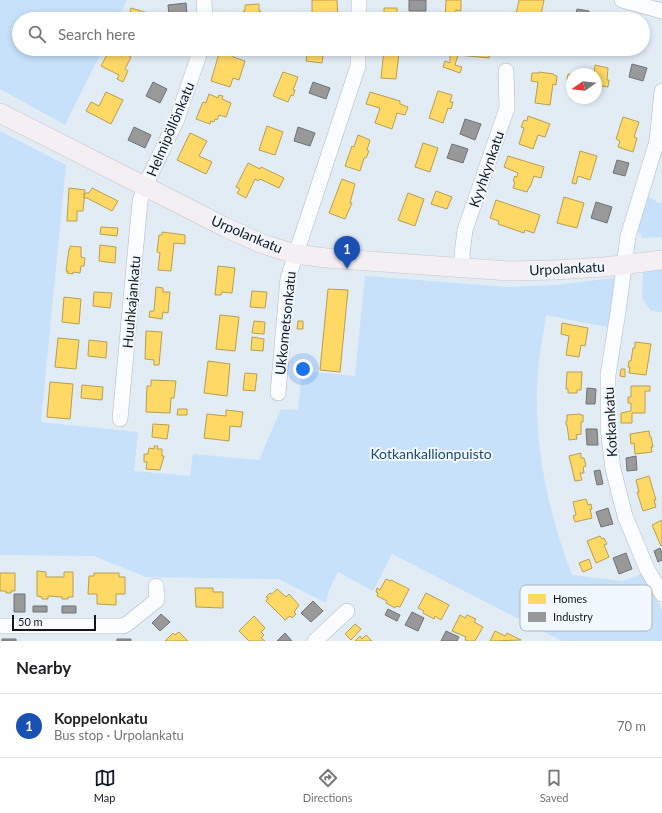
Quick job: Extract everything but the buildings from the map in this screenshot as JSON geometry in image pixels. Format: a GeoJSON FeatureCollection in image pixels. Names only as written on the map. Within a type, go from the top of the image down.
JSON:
{"type":"FeatureCollection","features":[{"type":"Feature","properties":{"kind":"main road","name":"Urpolankatu"},"geometry":{"type":"LineString","coordinates":[[0,113],[227,228],[260,243],[295,254],[326,258],[509,271],[555,270],[662,260]]}},
{"type":"Feature","properties":{"kind":"street"},"geometry":{"type":"LineString","coordinates":[[204,0],[205,12]]}},
{"type":"Feature","properties":{"kind":"street"},"geometry":{"type":"LineString","coordinates":[[359,0],[359,12]]}},
{"type":"Feature","properties":{"kind":"street"},"geometry":{"type":"LineString","coordinates":[[622,0],[662,11]]}},
{"type":"Feature","properties":{"kind":"street","name":"Helmipöllönkatu"},"geometry":{"type":"LineString","coordinates":[[145,186],[177,119],[199,56]]}},
{"type":"Feature","properties":{"kind":"street","name":"Ukkometsonkatu"},"geometry":{"type":"LineString","coordinates":[[278,394],[288,278],[358,66],[358,56]]}},
{"type":"Feature","properties":{"kind":"street","name":"Kyyhkynkatu"},"geometry":{"type":"LineString","coordinates":[[463,267],[462,254],[465,230],[507,108],[506,70]]}},
{"type":"Feature","properties":{"kind":"street","name":"Kotkankatu"},"geometry":{"type":"LineString","coordinates":[[662,91],[657,141],[630,225],[608,375],[608,428],[613,469],[625,516],[647,569],[662,594]]}},
{"type":"Feature","properties":{"kind":"street","name":"Huuhkajankatu"},"geometry":{"type":"LineString","coordinates":[[120,419],[140,201],[145,186]]}},
{"type":"Feature","properties":{"kind":"street"},"geometry":{"type":"LineString","coordinates":[[0,626],[123,626],[157,600],[156,586]]}},
{"type":"Feature","properties":{"kind":"street"},"geometry":{"type":"LineString","coordinates":[[315,641],[347,611]]}},
{"type":"Feature","properties":{"kind":"green space"},"geometry":{"type":"Polygon","coordinates":[[[0,0],[127,0],[121,12],[12,12],[12,56],[100,56],[65,125],[0,89],[0,0]]]}},
{"type":"Feature","properties":{"kind":"green space","name":"Kotkankallionpuisto"},"geometry":{"type":"Polygon","coordinates":[[[0,131],[66,165],[41,422],[138,432],[134,471],[190,476],[193,454],[259,460],[281,409],[298,410],[302,371],[355,376],[365,276],[508,287],[555,285],[614,278],[611,328],[546,315],[539,360],[537,388],[539,442],[548,496],[572,575],[623,581],[644,573],[650,585],[520,585],[520,620],[392,554],[373,591],[338,572],[329,590],[326,603],[278,579],[146,577],[94,556],[0,555],[0,131]]]}},
{"type":"Feature","properties":{"kind":"green space"},"geometry":{"type":"Polygon","coordinates":[[[645,195],[659,203],[662,203],[662,237],[643,238],[638,231],[645,195]]]}},
{"type":"Feature","properties":{"kind":"green space"},"geometry":{"type":"Polygon","coordinates":[[[662,268],[662,312],[651,311],[642,298],[643,271],[662,268]]]}},
{"type":"Feature","properties":{"kind":"green space","name":"Kotkankallionpuisto"},"geometry":{"type":"Polygon","coordinates":[[[652,590],[662,611],[662,641],[562,641],[542,631],[652,631],[652,590]]]}},
{"type":"Feature","properties":{"kind":"place","name":"Koppelonkatu"},"geometry":{"type":"Point","coordinates":[347,269]}}]}
